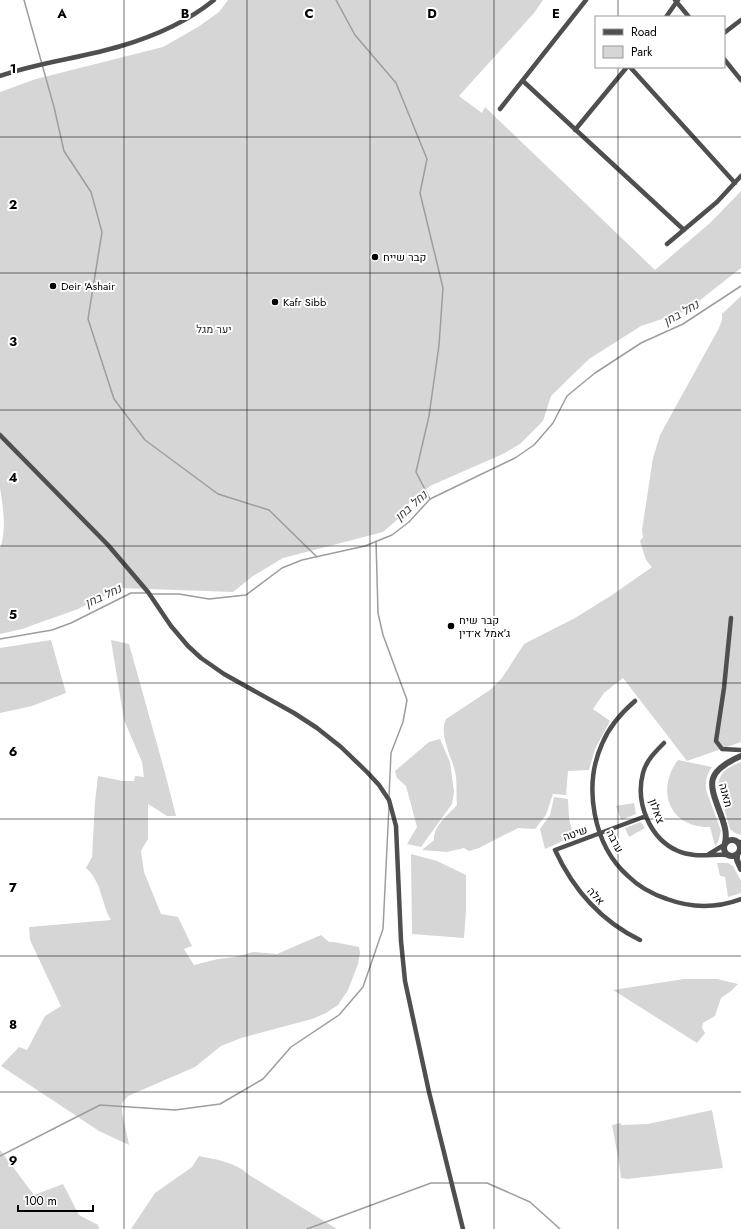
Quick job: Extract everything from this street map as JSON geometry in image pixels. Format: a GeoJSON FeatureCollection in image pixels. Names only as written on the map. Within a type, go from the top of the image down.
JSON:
{"type":"FeatureCollection","features":[{"type":"Feature","properties":{"kind":"street"},"geometry":{"type":"LineString","coordinates":[[0,76],[53,61],[121,46],[186,20],[214,0]]}},
{"type":"Feature","properties":{"kind":"street"},"geometry":{"type":"LineString","coordinates":[[500,109],[586,0]]}},
{"type":"Feature","properties":{"kind":"street"},"geometry":{"type":"LineString","coordinates":[[667,16],[677,1],[688,16]]}},
{"type":"Feature","properties":{"kind":"street"},"geometry":{"type":"LineString","coordinates":[[725,32],[741,20]]}},
{"type":"Feature","properties":{"kind":"street"},"geometry":{"type":"LineString","coordinates":[[725,60],[741,80]]}},
{"type":"Feature","properties":{"kind":"street"},"geometry":{"type":"LineString","coordinates":[[575,130],[628,68]]}},
{"type":"Feature","properties":{"kind":"street"},"geometry":{"type":"LineString","coordinates":[[630,68],[735,183]]}},
{"type":"Feature","properties":{"kind":"street"},"geometry":{"type":"LineString","coordinates":[[523,81],[684,230]]}},
{"type":"Feature","properties":{"kind":"street"},"geometry":{"type":"LineString","coordinates":[[667,244],[717,202],[741,176]]}},
{"type":"Feature","properties":{"kind":"street"},"geometry":{"type":"LineString","coordinates":[[0,435],[108,545],[148,592],[171,626],[188,646],[224,674],[294,713],[317,728],[341,747],[367,772],[379,785],[388,800],[396,826],[401,941],[405,981],[429,1092],[463,1229]]}},
{"type":"Feature","properties":{"kind":"street"},"geometry":{"type":"LineString","coordinates":[[731,618],[724,688],[716,741],[722,749],[741,750]]}},
{"type":"Feature","properties":{"kind":"street","name":"ערבה"},"geometry":{"type":"LineString","coordinates":[[635,701],[611,726],[601,745],[593,777],[592,796],[595,815],[600,833],[608,850],[626,875],[652,893],[677,903],[701,906],[726,903],[741,899]]}},
{"type":"Feature","properties":{"kind":"street","name":"צאלון"},"geometry":{"type":"LineString","coordinates":[[664,744],[651,758],[643,773],[641,791],[646,816],[655,833],[670,846],[686,854],[729,856]]}},
{"type":"Feature","properties":{"kind":"street","name":"תאנה"},"geometry":{"type":"LineString","coordinates":[[738,842],[726,830],[713,791],[712,781],[720,768],[741,756]]}},
{"type":"Feature","properties":{"kind":"street","name":"שיטה"},"geometry":{"type":"LineString","coordinates":[[555,850],[646,816]]}},
{"type":"Feature","properties":{"kind":"street","name":"תאנה"},"geometry":{"type":"LineString","coordinates":[[724,844],[726,830]]}},
{"type":"Feature","properties":{"kind":"street"},"geometry":{"type":"LineString","coordinates":[[707,855],[729,840],[738,842],[740,866]]}},
{"type":"Feature","properties":{"kind":"street"},"geometry":{"type":"LineString","coordinates":[[724,844],[723,850],[740,866]]}},
{"type":"Feature","properties":{"kind":"street","name":"אלה"},"geometry":{"type":"LineString","coordinates":[[555,850],[569,877],[595,910],[617,927],[640,940]]}},
{"type":"Feature","properties":{"kind":"street"},"geometry":{"type":"LineString","coordinates":[[729,856],[739,851]]}},
{"type":"Feature","properties":{"kind":"green space","name":"יער מגל"},"geometry":{"type":"Polygon","coordinates":[[[228,0],[543,0],[534,13],[459,96],[482,113],[485,107],[655,270],[710,223],[741,191],[741,268],[686,311],[641,326],[589,359],[551,396],[543,421],[520,444],[503,454],[432,485],[410,500],[406,512],[383,532],[283,558],[253,576],[233,592],[120,588],[78,609],[22,629],[0,634],[0,548],[4,526],[0,488],[0,92],[36,79],[163,47],[198,27],[219,12],[228,0]]]}},
{"type":"Feature","properties":{"kind":"green space"},"geometry":{"type":"Polygon","coordinates":[[[741,296],[741,742],[687,761],[623,678],[604,693],[593,709],[610,721],[595,749],[589,770],[568,771],[566,795],[553,794],[546,815],[535,829],[518,828],[479,848],[469,851],[464,848],[447,852],[422,850],[434,840],[434,835],[438,825],[457,805],[456,776],[444,733],[446,719],[490,690],[502,678],[524,644],[575,618],[612,595],[652,567],[646,560],[640,541],[643,537],[642,530],[653,458],[660,435],[719,328],[722,320],[722,314],[741,296]]]}},
{"type":"Feature","properties":{"kind":"green space"},"geometry":{"type":"Polygon","coordinates":[[[51,640],[66,693],[32,706],[0,713],[0,648],[51,640]]]}},
{"type":"Feature","properties":{"kind":"green space"},"geometry":{"type":"Polygon","coordinates":[[[111,640],[129,644],[176,816],[167,816],[148,804],[148,839],[141,851],[144,872],[161,914],[178,917],[192,946],[184,949],[194,965],[253,952],[277,954],[321,935],[329,942],[359,947],[360,953],[358,964],[348,990],[338,1005],[326,1013],[312,1019],[241,1038],[221,1046],[195,1067],[128,1096],[122,1103],[122,1112],[129,1145],[99,1131],[1,1066],[19,1047],[27,1050],[45,1016],[61,1006],[30,940],[29,927],[111,920],[98,886],[86,868],[92,857],[98,776],[123,781],[134,781],[135,776],[144,777],[142,762],[124,720],[111,640]]]}},
{"type":"Feature","properties":{"kind":"green space"},"geometry":{"type":"Polygon","coordinates":[[[440,739],[450,762],[454,792],[452,804],[421,847],[407,844],[417,827],[406,786],[397,778],[395,771],[429,742],[440,739]]]}},
{"type":"Feature","properties":{"kind":"green space"},"geometry":{"type":"Polygon","coordinates":[[[678,760],[712,767],[707,778],[706,790],[721,831],[718,842],[715,846],[710,827],[696,826],[685,821],[676,814],[670,806],[667,795],[668,784],[671,772],[678,760]]]}},
{"type":"Feature","properties":{"kind":"green space"},"geometry":{"type":"Polygon","coordinates":[[[741,762],[741,835],[730,829],[718,787],[722,774],[732,766],[741,762]]]}},
{"type":"Feature","properties":{"kind":"green space"},"geometry":{"type":"Polygon","coordinates":[[[554,797],[568,799],[569,819],[574,836],[545,849],[540,829],[550,815],[554,797]]]}},
{"type":"Feature","properties":{"kind":"green space"},"geometry":{"type":"Polygon","coordinates":[[[634,803],[636,814],[621,820],[616,806],[634,803]]]}},
{"type":"Feature","properties":{"kind":"green space"},"geometry":{"type":"Polygon","coordinates":[[[641,822],[645,828],[629,837],[625,828],[641,822]]]}},
{"type":"Feature","properties":{"kind":"green space"},"geometry":{"type":"Polygon","coordinates":[[[411,854],[437,861],[466,875],[464,938],[412,934],[411,854]]]}},
{"type":"Feature","properties":{"kind":"green space"},"geometry":{"type":"Polygon","coordinates":[[[717,863],[728,863],[733,866],[741,881],[741,893],[728,897],[725,877],[720,876],[717,863]]]}},
{"type":"Feature","properties":{"kind":"green space"},"geometry":{"type":"Polygon","coordinates":[[[684,979],[717,979],[738,984],[721,998],[715,1016],[703,1023],[702,1028],[705,1033],[697,1043],[613,990],[684,979]]]}},
{"type":"Feature","properties":{"kind":"green space"},"geometry":{"type":"Polygon","coordinates":[[[712,1110],[723,1168],[627,1179],[621,1178],[612,1125],[621,1123],[621,1125],[648,1124],[712,1110]]]}},
{"type":"Feature","properties":{"kind":"green space"},"geometry":{"type":"Polygon","coordinates":[[[0,1150],[34,1195],[63,1184],[79,1215],[98,1225],[99,1229],[0,1229],[0,1150]]]}},
{"type":"Feature","properties":{"kind":"green space"},"geometry":{"type":"Polygon","coordinates":[[[199,1156],[226,1162],[238,1167],[337,1229],[131,1229],[155,1193],[192,1167],[199,1156]]]}},
{"type":"Feature","properties":{"kind":"waterway"},"geometry":{"type":"LineString","coordinates":[[24,0],[54,107],[64,151],[91,192],[102,232],[88,319],[114,399],[145,440],[218,494],[269,510],[317,557]]}},
{"type":"Feature","properties":{"kind":"waterway"},"geometry":{"type":"LineString","coordinates":[[336,0],[355,35],[396,83],[427,159],[420,193],[443,288],[439,345],[429,416],[416,472],[430,499]]}},
{"type":"Feature","properties":{"kind":"waterway","name":"נחל בחן"},"geometry":{"type":"LineString","coordinates":[[151,594],[179,594],[209,599],[246,595],[282,568],[302,560],[365,546],[392,535],[409,522],[430,499],[515,458],[534,445],[553,423],[567,396],[595,373],[641,343],[683,324],[741,286]]}},
{"type":"Feature","properties":{"kind":"waterway"},"geometry":{"type":"LineString","coordinates":[[376,541],[378,613],[383,635],[407,700],[403,722],[391,753],[389,797]]}},
{"type":"Feature","properties":{"kind":"waterway","name":"נחל בחן"},"geometry":{"type":"LineString","coordinates":[[0,639],[52,630],[71,623],[131,593],[147,593]]}},
{"type":"Feature","properties":{"kind":"waterway"},"geometry":{"type":"LineString","coordinates":[[0,1156],[100,1105],[175,1110],[220,1104],[263,1079],[291,1047],[339,1015],[363,987],[383,929],[389,806]]}},
{"type":"Feature","properties":{"kind":"waterway"},"geometry":{"type":"LineString","coordinates":[[307,1229],[431,1183],[487,1183],[530,1202],[560,1229]]}},
{"type":"Feature","properties":{"kind":"place","name":"קבר שייח"},"geometry":{"type":"Point","coordinates":[375,257]}},
{"type":"Feature","properties":{"kind":"place","name":"Deir 'Ashair"},"geometry":{"type":"Point","coordinates":[53,286]}},
{"type":"Feature","properties":{"kind":"place","name":"Kafr Sibb"},"geometry":{"type":"Point","coordinates":[275,302]}},
{"type":"Feature","properties":{"kind":"place","name":"קבר שיח ג׳אמל א־דין"},"geometry":{"type":"Point","coordinates":[451,626]}}]}
